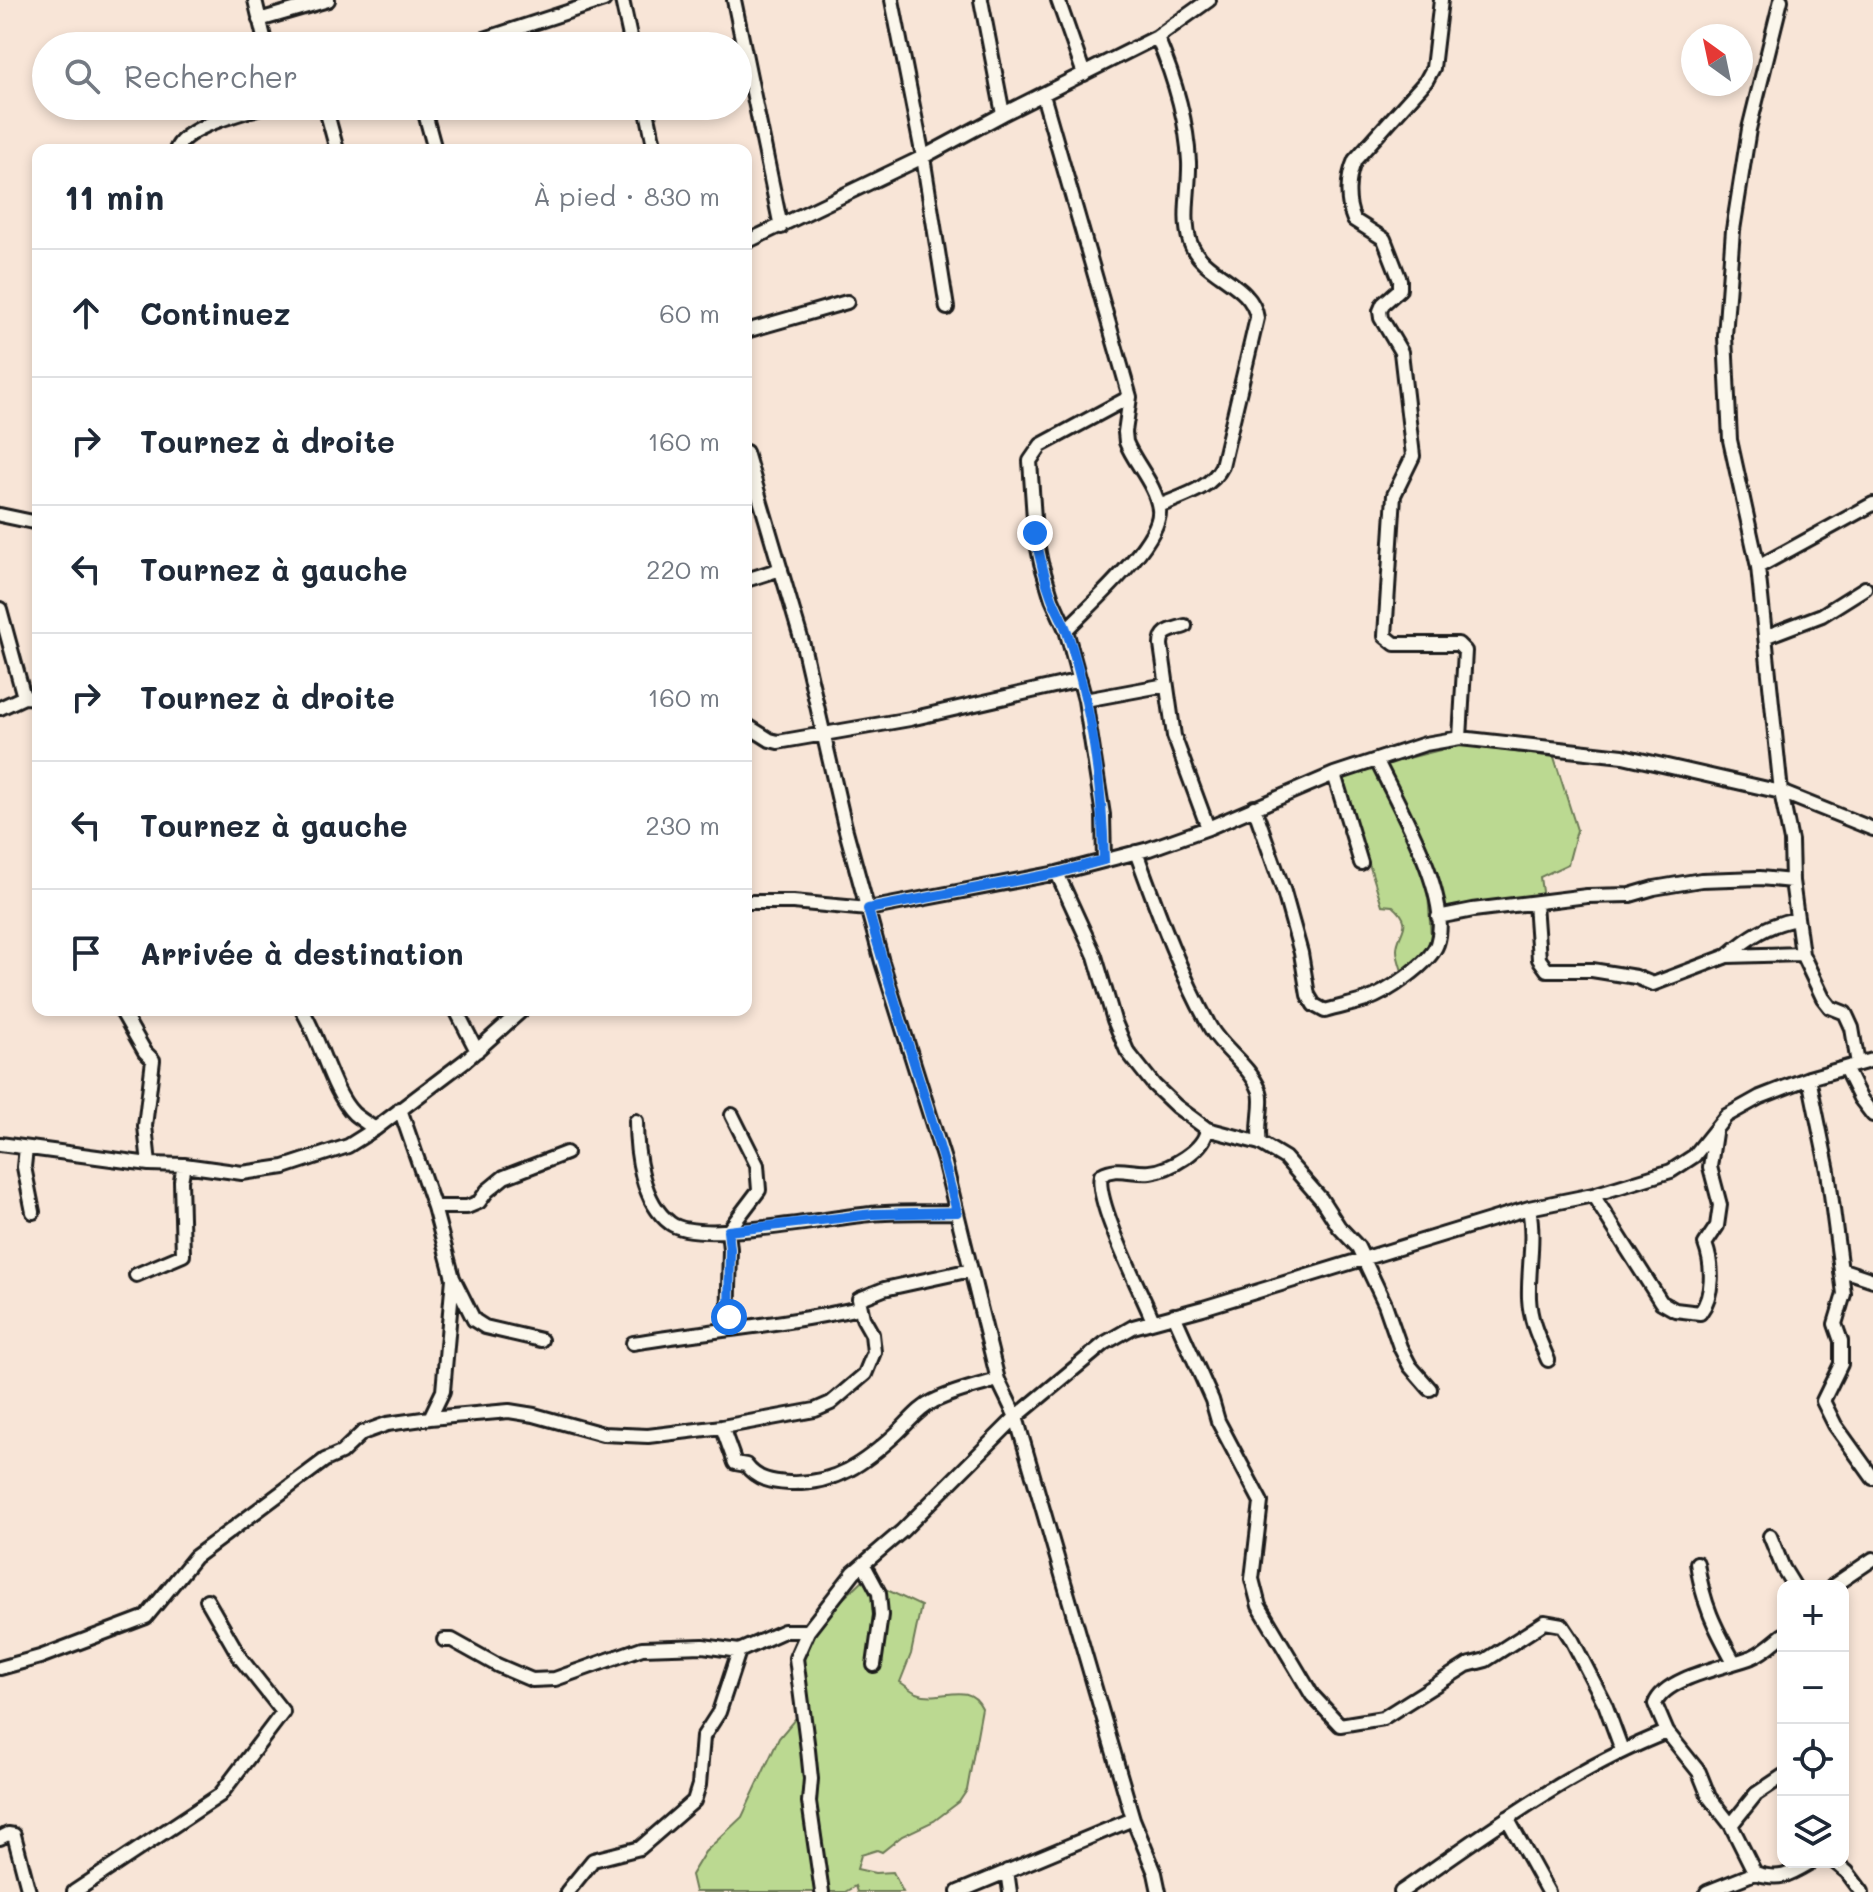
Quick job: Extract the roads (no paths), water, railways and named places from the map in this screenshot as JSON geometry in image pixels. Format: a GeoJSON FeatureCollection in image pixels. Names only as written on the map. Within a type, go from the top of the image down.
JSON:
{"type":"FeatureCollection","features":[{"type":"Feature","properties":{"kind":"street"},"geometry":{"type":"LineString","coordinates":[[255,0],[262,32]]}},
{"type":"Feature","properties":{"kind":"street"},"geometry":{"type":"LineString","coordinates":[[259,20],[328,0]]}},
{"type":"Feature","properties":{"kind":"street"},"geometry":{"type":"LineString","coordinates":[[506,32],[604,0]]}},
{"type":"Feature","properties":{"kind":"street"},"geometry":{"type":"LineString","coordinates":[[622,0],[629,32]]}},
{"type":"Feature","properties":{"kind":"street"},"geometry":{"type":"LineString","coordinates":[[734,0],[741,32]]}},
{"type":"Feature","properties":{"kind":"street"},"geometry":{"type":"LineString","coordinates":[[892,0],[923,157],[947,308]]}},
{"type":"Feature","properties":{"kind":"street"},"geometry":{"type":"LineString","coordinates":[[981,0],[1003,114]]}},
{"type":"Feature","properties":{"kind":"street"},"geometry":{"type":"LineString","coordinates":[[1058,0],[1084,74]]}},
{"type":"Feature","properties":{"kind":"street"},"geometry":{"type":"LineString","coordinates":[[752,239],[923,157],[1157,37],[1209,0]]}},
{"type":"Feature","properties":{"kind":"street"},"geometry":{"type":"LineString","coordinates":[[1441,0],[1433,68],[1421,89],[1355,160],[1350,171],[1349,202],[1354,220],[1384,239],[1400,280],[1400,289],[1383,304],[1380,311],[1401,352],[1413,456],[1394,495],[1385,636],[1395,644],[1458,644],[1463,647],[1460,738]]}},
{"type":"Feature","properties":{"kind":"street"},"geometry":{"type":"LineString","coordinates":[[1781,0],[1749,129],[1733,230],[1725,336],[1730,440],[1758,567],[1781,792],[1791,841],[1792,881],[1802,954],[1823,998],[1830,1007],[1845,1013],[1852,1028],[1858,1064]]}},
{"type":"Feature","properties":{"kind":"street"},"geometry":{"type":"LineString","coordinates":[[1157,37],[1170,69],[1187,135],[1189,239],[1200,259],[1253,301],[1257,318],[1217,476],[1207,485],[1159,506]]}},
{"type":"Feature","properties":{"kind":"street"},"geometry":{"type":"LineString","coordinates":[[752,87],[781,227]]}},
{"type":"Feature","properties":{"kind":"street"},"geometry":{"type":"LineString","coordinates":[[1043,95],[1130,397],[1126,442],[1159,506],[1157,526],[1138,556],[1066,630]]}},
{"type":"Feature","properties":{"kind":"street"},"geometry":{"type":"LineString","coordinates":[[179,144],[192,131],[224,120]]}},
{"type":"Feature","properties":{"kind":"street"},"geometry":{"type":"LineString","coordinates":[[329,120],[335,144]]}},
{"type":"Feature","properties":{"kind":"street"},"geometry":{"type":"LineString","coordinates":[[427,120],[433,144]]}},
{"type":"Feature","properties":{"kind":"street"},"geometry":{"type":"LineString","coordinates":[[649,120],[654,144]]}},
{"type":"Feature","properties":{"kind":"street"},"geometry":{"type":"LineString","coordinates":[[752,329],[847,302]]}},
{"type":"Feature","properties":{"kind":"street"},"geometry":{"type":"LineString","coordinates":[[1104,860],[1103,815],[1085,700],[1066,630],[1041,563],[1035,533],[1030,461],[1041,445],[1130,397]]}},
{"type":"Feature","properties":{"kind":"street"},"geometry":{"type":"LineString","coordinates":[[752,474],[803,645],[845,827],[902,1029],[944,1160],[998,1380],[1016,1417],[1133,1819],[1155,1873],[1159,1892]]}},
{"type":"Feature","properties":{"kind":"street"},"geometry":{"type":"LineString","coordinates":[[1758,567],[1873,504]]}},
{"type":"Feature","properties":{"kind":"street"},"geometry":{"type":"LineString","coordinates":[[0,515],[32,522]]}},
{"type":"Feature","properties":{"kind":"street"},"geometry":{"type":"LineString","coordinates":[[752,578],[781,569]]}},
{"type":"Feature","properties":{"kind":"street"},"geometry":{"type":"LineString","coordinates":[[1767,636],[1822,615],[1865,588]]}},
{"type":"Feature","properties":{"kind":"street"},"geometry":{"type":"LineString","coordinates":[[0,609],[31,697],[0,708]]}},
{"type":"Feature","properties":{"kind":"street"},"geometry":{"type":"LineString","coordinates":[[1185,626],[1166,632],[1161,639],[1166,685],[1174,736],[1208,828]]}},
{"type":"Feature","properties":{"kind":"street"},"geometry":{"type":"LineString","coordinates":[[752,729],[778,742],[910,719],[1080,680]]}},
{"type":"Feature","properties":{"kind":"street"},"geometry":{"type":"LineString","coordinates":[[1085,700],[1166,685]]}},
{"type":"Feature","properties":{"kind":"street"},"geometry":{"type":"LineString","coordinates":[[752,902],[793,902],[868,909],[1057,873],[1136,852],[1208,828],[1334,774],[1425,744],[1460,738],[1623,756],[1781,792],[1873,829]]}},
{"type":"Feature","properties":{"kind":"street"},"geometry":{"type":"LineString","coordinates":[[1254,807],[1284,892],[1301,953],[1308,995],[1314,1005],[1325,1011],[1369,999],[1428,959],[1437,942],[1438,917],[1433,878],[1377,761]]}},
{"type":"Feature","properties":{"kind":"street"},"geometry":{"type":"LineString","coordinates":[[1334,774],[1361,863]]}},
{"type":"Feature","properties":{"kind":"street"},"geometry":{"type":"LineString","coordinates":[[1136,852],[1171,948],[1212,1030],[1259,1089],[1262,1102],[1257,1130],[1260,1143]]}},
{"type":"Feature","properties":{"kind":"street"},"geometry":{"type":"LineString","coordinates":[[1057,873],[1095,956],[1114,1020],[1127,1051],[1165,1095],[1207,1129],[1260,1143],[1285,1158],[1321,1199],[1365,1259],[1400,1347],[1410,1366],[1430,1389]]}},
{"type":"Feature","properties":{"kind":"street"},"geometry":{"type":"LineString","coordinates":[[1438,917],[1587,896],[1630,895],[1701,880],[1760,878],[1792,881]]}},
{"type":"Feature","properties":{"kind":"street"},"geometry":{"type":"LineString","coordinates":[[1535,903],[1539,959],[1547,970],[1592,970],[1636,977],[1653,984],[1727,956],[1802,954]]}},
{"type":"Feature","properties":{"kind":"street"},"geometry":{"type":"LineString","coordinates":[[1727,956],[1773,923],[1797,919]]}},
{"type":"Feature","properties":{"kind":"street"},"geometry":{"type":"LineString","coordinates":[[124,1016],[153,1060],[145,1126],[149,1164]]}},
{"type":"Feature","properties":{"kind":"street"},"geometry":{"type":"LineString","coordinates":[[306,1016],[316,1034],[334,1082],[352,1112],[375,1129]]}},
{"type":"Feature","properties":{"kind":"street"},"geometry":{"type":"LineString","coordinates":[[459,1016],[477,1051]]}},
{"type":"Feature","properties":{"kind":"street"},"geometry":{"type":"LineString","coordinates":[[0,1144],[242,1173],[284,1167],[348,1146],[375,1129],[477,1051],[515,1016]]}},
{"type":"Feature","properties":{"kind":"street"},"geometry":{"type":"LineString","coordinates":[[822,1892],[809,1802],[811,1779],[796,1658],[808,1631],[854,1572],[933,1502],[1016,1417],[1105,1343],[1133,1327],[1529,1208],[1593,1195],[1671,1171],[1694,1156],[1726,1116],[1760,1097],[1809,1078],[1873,1060]]}},
{"type":"Feature","properties":{"kind":"street"},"geometry":{"type":"LineString","coordinates":[[1845,1068],[1860,1098],[1873,1115]]}},
{"type":"Feature","properties":{"kind":"street"},"geometry":{"type":"LineString","coordinates":[[1809,1078],[1828,1171],[1843,1270],[1844,1294],[1835,1324],[1841,1341],[1841,1364],[1823,1401],[1835,1425],[1870,1471]]}},
{"type":"Feature","properties":{"kind":"street"},"geometry":{"type":"LineString","coordinates":[[400,1109],[434,1207],[453,1278],[443,1391],[430,1418]]}},
{"type":"Feature","properties":{"kind":"street"},"geometry":{"type":"LineString","coordinates":[[728,1328],[728,1231],[759,1190],[757,1165],[732,1115]]}},
{"type":"Feature","properties":{"kind":"street"},"geometry":{"type":"LineString","coordinates":[[636,1121],[644,1180],[656,1208],[672,1225],[696,1232],[873,1214],[957,1212]]}},
{"type":"Feature","properties":{"kind":"street"},"geometry":{"type":"LineString","coordinates":[[1153,1321],[1108,1221],[1099,1184],[1101,1175],[1116,1169],[1142,1172],[1164,1168],[1192,1152],[1206,1137],[1207,1129]]}},
{"type":"Feature","properties":{"kind":"street"},"geometry":{"type":"LineString","coordinates":[[1593,1195],[1661,1302],[1675,1310],[1700,1313],[1706,1305],[1710,1283],[1711,1259],[1705,1244],[1717,1226],[1720,1205],[1710,1167],[1716,1129]]}},
{"type":"Feature","properties":{"kind":"street"},"geometry":{"type":"LineString","coordinates":[[26,1148],[24,1167],[33,1212]]}},
{"type":"Feature","properties":{"kind":"street"},"geometry":{"type":"LineString","coordinates":[[434,1207],[467,1207],[479,1202],[504,1177],[566,1153]]}},
{"type":"Feature","properties":{"kind":"street"},"geometry":{"type":"LineString","coordinates":[[136,1275],[183,1255],[181,1181],[184,1165]]}},
{"type":"Feature","properties":{"kind":"street"},"geometry":{"type":"LineString","coordinates":[[1529,1208],[1533,1239],[1529,1278],[1531,1316],[1548,1360]]}},
{"type":"Feature","properties":{"kind":"street"},"geometry":{"type":"LineString","coordinates":[[0,1668],[40,1657],[146,1617],[195,1557],[325,1460],[341,1453],[362,1433],[387,1424],[509,1411],[603,1434],[648,1436],[722,1427],[815,1410],[831,1403],[865,1374],[874,1352],[872,1334],[859,1308],[859,1299],[884,1289],[971,1270]]}},
{"type":"Feature","properties":{"kind":"street"},"geometry":{"type":"LineString","coordinates":[[1843,1270],[1873,1280]]}},
{"type":"Feature","properties":{"kind":"street"},"geometry":{"type":"LineString","coordinates":[[453,1278],[474,1320],[485,1327],[541,1340]]}},
{"type":"Feature","properties":{"kind":"street"},"geometry":{"type":"LineString","coordinates":[[633,1343],[728,1328],[777,1325],[859,1308]]}},
{"type":"Feature","properties":{"kind":"street"},"geometry":{"type":"LineString","coordinates":[[1174,1315],[1212,1400],[1218,1421],[1261,1502],[1252,1579],[1259,1606],[1312,1695],[1340,1725],[1383,1718],[1467,1665],[1486,1660],[1545,1622],[1554,1622],[1562,1625],[1572,1640],[1605,1704],[1622,1750]]}},
{"type":"Feature","properties":{"kind":"street"},"geometry":{"type":"LineString","coordinates":[[722,1427],[735,1463],[746,1465],[752,1474],[770,1482],[832,1478],[844,1474],[868,1457],[934,1401],[998,1380]]}},
{"type":"Feature","properties":{"kind":"street"},"geometry":{"type":"LineString","coordinates":[[1770,1536],[1791,1580]]}},
{"type":"Feature","properties":{"kind":"street"},"geometry":{"type":"LineString","coordinates":[[1842,1580],[1873,1559]]}},
{"type":"Feature","properties":{"kind":"street"},"geometry":{"type":"LineString","coordinates":[[1697,1563],[1702,1597],[1734,1662]]}},
{"type":"Feature","properties":{"kind":"street"},"geometry":{"type":"LineString","coordinates":[[864,1565],[879,1593],[881,1615],[874,1665]]}},
{"type":"Feature","properties":{"kind":"street"},"geometry":{"type":"LineString","coordinates":[[74,1892],[220,1795],[283,1712],[241,1659],[207,1600]]}},
{"type":"Feature","properties":{"kind":"street"},"geometry":{"type":"LineString","coordinates":[[444,1640],[452,1640],[532,1680],[555,1679],[642,1648],[703,1646],[739,1651],[784,1631],[808,1631]]}},
{"type":"Feature","properties":{"kind":"street"},"geometry":{"type":"LineString","coordinates":[[1755,1873],[1731,1825],[1709,1797],[1699,1772],[1667,1732],[1655,1704],[1658,1697],[1681,1681],[1754,1656],[1777,1639]]}},
{"type":"Feature","properties":{"kind":"street"},"geometry":{"type":"LineString","coordinates":[[567,1892],[593,1860],[640,1848],[694,1801],[699,1785],[703,1737],[719,1712],[739,1651]]}},
{"type":"Feature","properties":{"kind":"street"},"geometry":{"type":"LineString","coordinates":[[1401,1892],[1507,1818],[1622,1750],[1667,1732]]}},
{"type":"Feature","properties":{"kind":"street"},"geometry":{"type":"LineString","coordinates":[[1731,1825],[1756,1794],[1777,1780]]}},
{"type":"Feature","properties":{"kind":"street"},"geometry":{"type":"LineString","coordinates":[[1507,1818],[1548,1892]]}},
{"type":"Feature","properties":{"kind":"street"},"geometry":{"type":"LineString","coordinates":[[958,1892],[1133,1819]]}},
{"type":"Feature","properties":{"kind":"street"},"geometry":{"type":"LineString","coordinates":[[0,1838],[14,1835],[29,1892]]}},
{"type":"Feature","properties":{"kind":"street"},"geometry":{"type":"LineString","coordinates":[[1707,1892],[1755,1873],[1773,1879],[1801,1868]]}},
{"type":"Feature","properties":{"kind":"street"},"geometry":{"type":"LineString","coordinates":[[1842,1868],[1862,1892]]}},
{"type":"Feature","properties":{"kind":"street"},"geometry":{"type":"LineString","coordinates":[[1007,1871],[1010,1892]]}}]}
